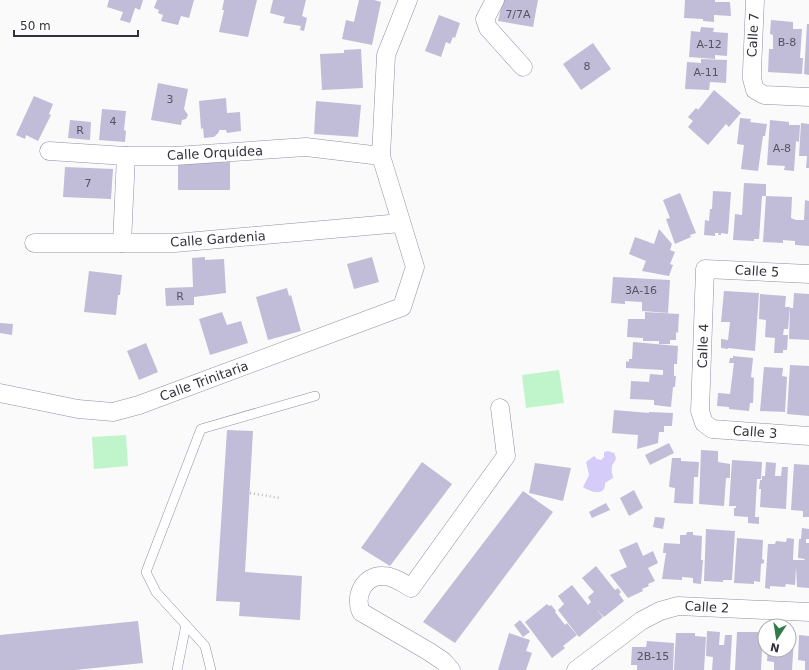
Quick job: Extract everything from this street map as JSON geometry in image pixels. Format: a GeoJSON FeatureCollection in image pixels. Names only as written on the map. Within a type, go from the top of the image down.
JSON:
{"type":"FeatureCollection","features":[{"type":"Feature","properties":{"kind":"street"},"geometry":{"type":"LineString","coordinates":[[401,223],[381,156],[386,54],[408,0]]}},
{"type":"Feature","properties":{"kind":"street"},"geometry":{"type":"LineString","coordinates":[[495,0],[485,19],[488,28],[523,67]]}},
{"type":"Feature","properties":{"kind":"street","name":"Calle 7"},"geometry":{"type":"LineString","coordinates":[[755,0],[752,70],[752,79],[755,90],[764,95],[809,97]]}},
{"type":"Feature","properties":{"kind":"street","name":"Calle Orquídea"},"geometry":{"type":"LineString","coordinates":[[50,151],[126,156],[175,156],[306,147],[381,156]]}},
{"type":"Feature","properties":{"kind":"street"},"geometry":{"type":"LineString","coordinates":[[122,243],[126,156]]}},
{"type":"Feature","properties":{"kind":"street","name":"Calle Gardenia"},"geometry":{"type":"LineString","coordinates":[[34,243],[175,243],[401,223]]}},
{"type":"Feature","properties":{"kind":"street","name":"Calle Trinitaria"},"geometry":{"type":"LineString","coordinates":[[0,393],[78,409],[113,412],[139,406],[402,308],[414,267],[401,223]]}},
{"type":"Feature","properties":{"kind":"street","name":"Calle 5"},"geometry":{"type":"LineString","coordinates":[[705,268],[809,274]]}},
{"type":"Feature","properties":{"kind":"street","name":"Calle 4"},"geometry":{"type":"LineString","coordinates":[[704,422],[700,411],[705,268]]}},
{"type":"Feature","properties":{"kind":"street"},"geometry":{"type":"LineString","coordinates":[[445,667],[428,651],[361,612],[358,606],[358,600],[360,591],[366,582],[373,577],[382,576],[393,578],[412,588],[506,456],[500,408]]}},
{"type":"Feature","properties":{"kind":"street","name":"Calle 3"},"geometry":{"type":"LineString","coordinates":[[704,422],[712,429],[809,436]]}},
{"type":"Feature","properties":{"kind":"street","name":"Calle 2"},"geometry":{"type":"LineString","coordinates":[[576,670],[640,620],[660,611],[678,606],[809,612]]}},
{"type":"Feature","properties":{"kind":"lane"},"geometry":{"type":"LineString","coordinates":[[211,670],[205,646],[156,592],[146,572],[201,429],[315,396]]}},
{"type":"Feature","properties":{"kind":"lane"},"geometry":{"type":"LineString","coordinates":[[177,670],[186,625]]}},
{"type":"Feature","properties":{"kind":"path"},"geometry":{"type":"LineString","coordinates":[[250,493],[280,498]]}},
{"type":"Feature","properties":{"kind":"green space"},"geometry":{"type":"Polygon","coordinates":[[[559,370],[564,403],[526,408],[522,375],[559,370]]]}},
{"type":"Feature","properties":{"kind":"green space"},"geometry":{"type":"Polygon","coordinates":[[[126,435],[128,466],[94,469],[92,437],[126,435]]]}},
{"type":"Feature","properties":{"kind":"shaded area"},"geometry":{"type":"Polygon","coordinates":[[[608,451],[614,453],[616,458],[612,466],[613,478],[605,483],[605,487],[600,492],[593,492],[583,487],[589,475],[586,462],[594,456],[601,460],[604,457],[604,452],[608,451]]]}},
{"type":"Feature","properties":{"kind":"building"},"geometry":{"type":"Polygon","coordinates":[[[109,0],[143,0],[140,10],[135,8],[130,23],[120,20],[123,12],[107,7],[109,0]]]}},
{"type":"Feature","properties":{"kind":"building"},"geometry":{"type":"Polygon","coordinates":[[[157,0],[194,0],[189,18],[181,16],[178,25],[161,21],[163,15],[158,13],[159,10],[154,8],[157,0]]]}},
{"type":"Feature","properties":{"kind":"building"},"geometry":{"type":"Polygon","coordinates":[[[224,0],[257,0],[248,37],[219,32],[224,10],[222,10],[224,0]]]}},
{"type":"Feature","properties":{"kind":"building"},"geometry":{"type":"Polygon","coordinates":[[[273,0],[306,0],[302,16],[307,18],[304,31],[300,30],[301,26],[283,23],[285,17],[270,13],[273,0]]]}},
{"type":"Feature","properties":{"kind":"building"},"geometry":{"type":"Polygon","coordinates":[[[359,0],[374,0],[381,2],[372,45],[342,39],[346,20],[354,22],[359,0]]]}},
{"type":"Feature","properties":{"kind":"building"},"geometry":{"type":"Polygon","coordinates":[[[503,0],[538,0],[533,27],[498,21],[503,0]]]}},
{"type":"Feature","properties":{"kind":"building"},"geometry":{"type":"Polygon","coordinates":[[[685,0],[715,0],[715,2],[730,2],[731,16],[714,15],[714,22],[703,21],[703,19],[684,18],[685,0]]]}},
{"type":"Feature","properties":{"kind":"building"},"geometry":{"type":"Polygon","coordinates":[[[439,15],[460,23],[455,38],[453,37],[450,44],[446,42],[441,57],[425,51],[439,15]]]}},
{"type":"Feature","properties":{"kind":"building"},"geometry":{"type":"Polygon","coordinates":[[[771,20],[793,22],[793,29],[802,29],[800,58],[803,58],[802,74],[768,72],[769,49],[773,49],[773,35],[770,34],[771,20]]]}},
{"type":"Feature","properties":{"kind":"building"},"geometry":{"type":"Polygon","coordinates":[[[807,24],[809,24],[809,75],[804,74],[807,24]]]}},
{"type":"Feature","properties":{"kind":"building"},"geometry":{"type":"Polygon","coordinates":[[[701,27],[714,28],[713,32],[728,33],[727,56],[715,55],[715,59],[689,57],[691,31],[700,32],[701,27]]]}},
{"type":"Feature","properties":{"kind":"building"},"geometry":{"type":"Polygon","coordinates":[[[593,43],[611,69],[581,90],[563,64],[593,43]]]}},
{"type":"Feature","properties":{"kind":"building"},"geometry":{"type":"Polygon","coordinates":[[[361,49],[363,88],[322,90],[320,54],[344,53],[344,50],[361,49]]]}},
{"type":"Feature","properties":{"kind":"building"},"geometry":{"type":"Polygon","coordinates":[[[701,59],[727,60],[726,83],[710,82],[709,90],[685,89],[687,62],[701,63],[701,59]]]}},
{"type":"Feature","properties":{"kind":"building"},"geometry":{"type":"Polygon","coordinates":[[[158,83],[188,89],[184,109],[188,115],[186,119],[182,120],[181,125],[151,120],[158,83]]]}},
{"type":"Feature","properties":{"kind":"building"},"geometry":{"type":"Polygon","coordinates":[[[714,90],[741,113],[729,127],[726,124],[708,145],[688,127],[693,121],[688,117],[696,108],[698,110],[714,90]]]}},
{"type":"Feature","properties":{"kind":"building"},"geometry":{"type":"Polygon","coordinates":[[[34,96],[53,104],[49,114],[51,115],[38,141],[26,135],[25,139],[16,135],[34,96]]]}},
{"type":"Feature","properties":{"kind":"building"},"geometry":{"type":"Polygon","coordinates":[[[226,98],[227,113],[240,112],[241,131],[227,133],[226,130],[219,130],[214,137],[204,138],[203,128],[201,129],[199,101],[226,98]]]}},
{"type":"Feature","properties":{"kind":"building"},"geometry":{"type":"Polygon","coordinates":[[[316,101],[361,105],[358,137],[314,134],[316,101]]]}},
{"type":"Feature","properties":{"kind":"building"},"geometry":{"type":"Polygon","coordinates":[[[102,109],[126,111],[124,130],[126,131],[125,142],[99,140],[102,109]]]}},
{"type":"Feature","properties":{"kind":"building"},"geometry":{"type":"Polygon","coordinates":[[[740,118],[751,119],[750,122],[767,124],[765,136],[763,136],[758,171],[741,169],[744,145],[737,144],[740,118]]]}},
{"type":"Feature","properties":{"kind":"building"},"geometry":{"type":"Polygon","coordinates":[[[70,120],[91,122],[90,140],[68,138],[70,120]]]}},
{"type":"Feature","properties":{"kind":"building"},"geometry":{"type":"Polygon","coordinates":[[[770,120],[789,122],[789,125],[800,125],[799,142],[796,141],[794,171],[784,170],[785,166],[767,165],[770,120]]]}},
{"type":"Feature","properties":{"kind":"building"},"geometry":{"type":"Polygon","coordinates":[[[801,123],[809,124],[809,168],[806,168],[807,156],[799,156],[801,123]]]}},
{"type":"Feature","properties":{"kind":"building"},"geometry":{"type":"Polygon","coordinates":[[[230,162],[230,190],[178,190],[178,163],[230,162]]]}},
{"type":"Feature","properties":{"kind":"building"},"geometry":{"type":"Polygon","coordinates":[[[65,167],[113,169],[111,199],[63,197],[65,167]]]}},
{"type":"Feature","properties":{"kind":"building"},"geometry":{"type":"Polygon","coordinates":[[[744,183],[766,184],[766,196],[762,196],[759,239],[754,239],[754,241],[733,240],[735,214],[742,215],[744,183]]]}},
{"type":"Feature","properties":{"kind":"building"},"geometry":{"type":"Polygon","coordinates":[[[713,191],[731,192],[728,234],[721,233],[721,235],[718,235],[719,233],[715,233],[715,236],[704,235],[705,220],[709,221],[710,209],[712,209],[713,191]]]}},
{"type":"Feature","properties":{"kind":"building"},"geometry":{"type":"Polygon","coordinates":[[[680,193],[696,233],[690,235],[691,237],[675,244],[666,219],[670,218],[663,200],[680,193]]]}},
{"type":"Feature","properties":{"kind":"building"},"geometry":{"type":"Polygon","coordinates":[[[766,196],[792,197],[791,218],[796,220],[804,220],[805,200],[809,201],[809,246],[795,245],[795,241],[783,240],[783,243],[763,242],[766,196]]]}},
{"type":"Feature","properties":{"kind":"building"},"geometry":{"type":"Polygon","coordinates":[[[659,229],[672,244],[670,250],[675,252],[670,264],[673,265],[669,276],[642,271],[646,261],[629,254],[635,237],[654,244],[659,229]]]}},
{"type":"Feature","properties":{"kind":"building"},"geometry":{"type":"Polygon","coordinates":[[[205,257],[205,260],[224,259],[226,293],[194,297],[194,305],[166,306],[165,288],[193,287],[192,258],[205,257]]]}},
{"type":"Feature","properties":{"kind":"building"},"geometry":{"type":"Polygon","coordinates":[[[372,257],[379,282],[354,289],[347,264],[372,257]]]}},
{"type":"Feature","properties":{"kind":"building"},"geometry":{"type":"Polygon","coordinates":[[[89,271],[122,275],[116,315],[84,312],[89,271]]]}},
{"type":"Feature","properties":{"kind":"building"},"geometry":{"type":"Polygon","coordinates":[[[613,277],[670,280],[668,313],[642,311],[642,302],[625,301],[625,304],[611,303],[613,277]]]}},
{"type":"Feature","properties":{"kind":"building"},"geometry":{"type":"Polygon","coordinates":[[[287,288],[289,296],[291,295],[301,331],[268,340],[256,297],[287,288]]]}},
{"type":"Feature","properties":{"kind":"building"},"geometry":{"type":"Polygon","coordinates":[[[724,291],[759,293],[755,351],[721,348],[721,339],[728,340],[730,322],[721,322],[724,291]]]}},
{"type":"Feature","properties":{"kind":"building"},"geometry":{"type":"Polygon","coordinates":[[[794,293],[809,294],[809,340],[789,339],[790,308],[793,308],[794,293]]]}},
{"type":"Feature","properties":{"kind":"building"},"geometry":{"type":"Polygon","coordinates":[[[760,294],[786,296],[785,307],[790,307],[788,329],[784,329],[783,335],[788,335],[787,350],[783,350],[783,353],[774,353],[775,338],[765,337],[766,320],[759,319],[760,294]]]}},
{"type":"Feature","properties":{"kind":"building"},"geometry":{"type":"Polygon","coordinates":[[[222,312],[227,325],[241,321],[248,343],[210,355],[199,319],[222,312]]]}},
{"type":"Feature","properties":{"kind":"building"},"geometry":{"type":"Polygon","coordinates":[[[645,312],[679,314],[676,340],[670,340],[670,344],[659,344],[659,341],[643,341],[643,338],[627,337],[628,319],[645,319],[645,312]]]}},
{"type":"Feature","properties":{"kind":"building"},"geometry":{"type":"Polygon","coordinates":[[[0,323],[13,324],[12,335],[0,333],[0,323]]]}},
{"type":"Feature","properties":{"kind":"building"},"geometry":{"type":"Polygon","coordinates":[[[633,342],[678,346],[677,364],[674,364],[674,376],[676,376],[675,387],[673,387],[671,407],[654,405],[654,400],[630,399],[631,381],[649,382],[650,374],[663,375],[663,370],[626,368],[626,361],[629,362],[629,359],[632,359],[633,342]]]}},
{"type":"Feature","properties":{"kind":"building"},"geometry":{"type":"Polygon","coordinates":[[[146,343],[158,372],[139,380],[127,351],[146,343]]]}},
{"type":"Feature","properties":{"kind":"building"},"geometry":{"type":"Polygon","coordinates":[[[733,356],[753,358],[751,377],[754,378],[753,403],[750,403],[749,411],[717,406],[718,393],[730,394],[734,363],[729,363],[730,358],[733,358],[733,356]]]}},
{"type":"Feature","properties":{"kind":"building"},"geometry":{"type":"Polygon","coordinates":[[[790,365],[809,366],[809,416],[787,414],[790,365]]]}},
{"type":"Feature","properties":{"kind":"building"},"geometry":{"type":"Polygon","coordinates":[[[764,367],[783,368],[782,376],[787,377],[785,412],[760,411],[764,367]]]}},
{"type":"Feature","properties":{"kind":"building"},"geometry":{"type":"Polygon","coordinates":[[[614,410],[649,413],[673,413],[672,426],[664,426],[664,432],[659,432],[658,443],[637,449],[638,435],[612,433],[614,410]]]}},
{"type":"Feature","properties":{"kind":"building"},"geometry":{"type":"Polygon","coordinates":[[[227,430],[253,431],[245,572],[302,576],[300,620],[239,616],[240,602],[216,601],[227,430]]]}},
{"type":"Feature","properties":{"kind":"building"},"geometry":{"type":"Polygon","coordinates":[[[669,443],[674,453],[650,465],[645,455],[669,443]]]}},
{"type":"Feature","properties":{"kind":"building"},"geometry":{"type":"Polygon","coordinates":[[[701,450],[718,451],[718,462],[730,464],[730,478],[726,478],[724,506],[699,504],[701,450]]]}},
{"type":"Feature","properties":{"kind":"building"},"geometry":{"type":"Polygon","coordinates":[[[672,458],[681,458],[681,461],[699,462],[698,477],[694,477],[693,504],[674,503],[675,488],[669,487],[672,458]]]}},
{"type":"Feature","properties":{"kind":"building"},"geometry":{"type":"Polygon","coordinates":[[[732,460],[762,462],[761,479],[757,479],[755,517],[759,517],[759,524],[748,523],[748,517],[734,516],[734,508],[736,508],[736,506],[729,506],[732,460]]]}},
{"type":"Feature","properties":{"kind":"building"},"geometry":{"type":"Polygon","coordinates":[[[422,462],[452,484],[390,566],[361,548],[422,462]]]}},
{"type":"Feature","properties":{"kind":"building"},"geometry":{"type":"Polygon","coordinates":[[[766,462],[776,463],[775,476],[781,476],[782,467],[788,467],[786,509],[760,507],[760,480],[762,480],[762,476],[765,476],[766,462]]]}},
{"type":"Feature","properties":{"kind":"building"},"geometry":{"type":"Polygon","coordinates":[[[535,463],[571,468],[563,501],[529,493],[535,463]]]}},
{"type":"Feature","properties":{"kind":"building"},"geometry":{"type":"Polygon","coordinates":[[[794,464],[809,465],[809,517],[803,517],[803,511],[791,510],[794,464]]]}},
{"type":"Feature","properties":{"kind":"building"},"geometry":{"type":"Polygon","coordinates":[[[634,490],[643,508],[629,516],[620,498],[634,490]]]}},
{"type":"Feature","properties":{"kind":"building"},"geometry":{"type":"Polygon","coordinates":[[[523,491],[553,512],[455,643],[423,622],[523,491]]]}},
{"type":"Feature","properties":{"kind":"building"},"geometry":{"type":"Polygon","coordinates":[[[606,503],[610,510],[592,518],[589,512],[606,503]]]}},
{"type":"Feature","properties":{"kind":"building"},"geometry":{"type":"Polygon","coordinates":[[[655,517],[665,518],[663,529],[653,527],[655,517]]]}},
{"type":"Feature","properties":{"kind":"building"},"geometry":{"type":"Polygon","coordinates":[[[802,528],[809,529],[809,539],[806,539],[806,543],[809,543],[809,588],[797,587],[796,567],[795,585],[786,584],[785,587],[770,586],[770,589],[765,588],[768,544],[775,544],[776,541],[786,542],[787,538],[794,539],[793,560],[804,560],[805,559],[798,558],[799,539],[801,539],[802,528]]]}},
{"type":"Feature","properties":{"kind":"building"},"geometry":{"type":"Polygon","coordinates":[[[706,529],[735,531],[732,580],[723,580],[723,582],[704,581],[706,529]]]}},
{"type":"Feature","properties":{"kind":"building"},"geometry":{"type":"Polygon","coordinates":[[[687,532],[693,532],[693,535],[702,536],[701,560],[703,560],[701,584],[693,583],[693,578],[682,577],[682,580],[662,579],[666,553],[663,553],[664,543],[680,544],[680,535],[686,535],[687,532]]]}},
{"type":"Feature","properties":{"kind":"building"},"geometry":{"type":"Polygon","coordinates":[[[737,538],[763,540],[762,559],[764,560],[764,563],[761,564],[760,582],[754,581],[754,584],[734,583],[737,538]]]}},
{"type":"Feature","properties":{"kind":"building"},"geometry":{"type":"Polygon","coordinates":[[[637,542],[643,556],[653,551],[658,563],[648,568],[655,581],[642,589],[643,591],[628,598],[610,575],[627,567],[619,550],[637,542]]]}},
{"type":"Feature","properties":{"kind":"building"},"geometry":{"type":"Polygon","coordinates":[[[596,566],[615,590],[618,588],[621,592],[619,594],[624,601],[604,617],[596,609],[603,617],[579,637],[558,610],[564,604],[558,596],[572,585],[588,605],[591,602],[588,597],[594,592],[582,578],[596,566]]]}},
{"type":"Feature","properties":{"kind":"building"},"geometry":{"type":"Polygon","coordinates":[[[547,604],[549,606],[551,605],[565,625],[567,623],[577,635],[563,646],[565,648],[552,658],[525,622],[547,604]]]}},
{"type":"Feature","properties":{"kind":"building"},"geometry":{"type":"Polygon","coordinates":[[[520,620],[530,632],[523,637],[514,625],[520,620]]]}},
{"type":"Feature","properties":{"kind":"building"},"geometry":{"type":"Polygon","coordinates":[[[138,621],[143,663],[75,670],[0,670],[0,635],[138,621]]]}},
{"type":"Feature","properties":{"kind":"building"},"geometry":{"type":"Polygon","coordinates":[[[707,631],[720,632],[719,645],[724,645],[725,635],[732,635],[730,670],[712,670],[713,657],[706,656],[707,631]]]}},
{"type":"Feature","properties":{"kind":"building"},"geometry":{"type":"Polygon","coordinates":[[[737,632],[757,632],[757,658],[762,658],[761,670],[735,670],[737,632]]]}},
{"type":"Feature","properties":{"kind":"building"},"geometry":{"type":"Polygon","coordinates":[[[509,633],[530,640],[526,651],[532,653],[526,670],[498,670],[509,633]]]}},
{"type":"Feature","properties":{"kind":"building"},"geometry":{"type":"Polygon","coordinates":[[[676,633],[695,633],[695,636],[706,637],[704,670],[674,670],[676,633]]]}},
{"type":"Feature","properties":{"kind":"building"},"geometry":{"type":"Polygon","coordinates":[[[799,635],[809,636],[809,670],[805,670],[805,661],[798,660],[799,635]]]}},
{"type":"Feature","properties":{"kind":"building"},"geometry":{"type":"Polygon","coordinates":[[[647,641],[674,643],[673,670],[637,670],[637,665],[631,665],[632,647],[646,647],[647,641]]]}},
{"type":"Feature","properties":{"kind":"building"},"geometry":{"type":"Polygon","coordinates":[[[767,658],[793,658],[792,670],[774,670],[774,662],[767,661],[767,658]]]}}]}
